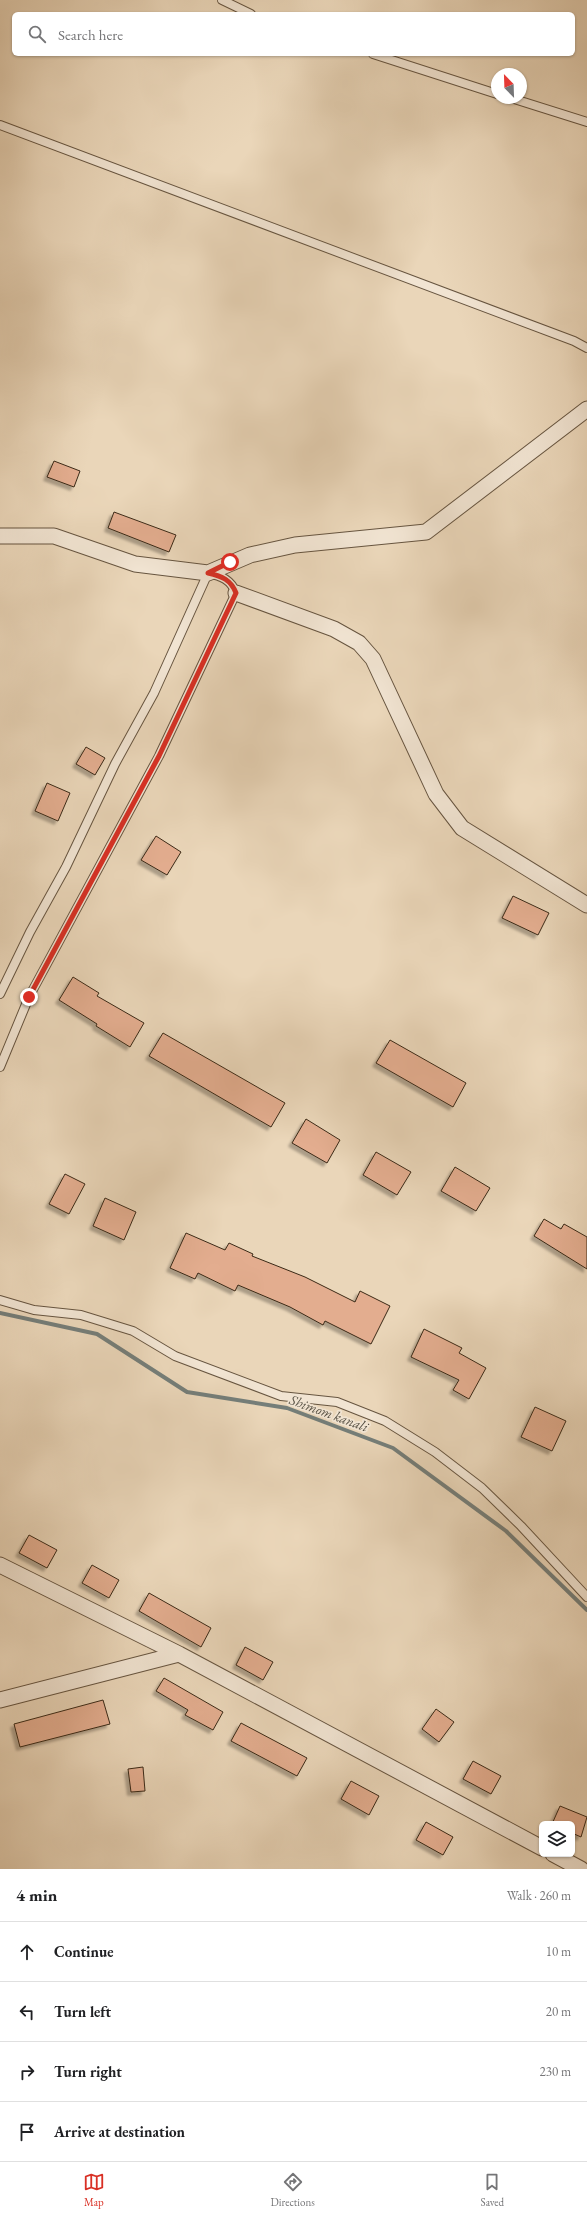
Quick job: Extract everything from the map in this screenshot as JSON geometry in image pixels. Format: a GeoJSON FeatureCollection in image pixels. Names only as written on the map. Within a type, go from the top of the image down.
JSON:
{"type":"FeatureCollection","features":[{"type":"Feature","properties":{"kind":"street"},"geometry":{"type":"LineString","coordinates":[[0,536],[54,536],[134,564],[208,573],[250,555],[295,545],[426,532],[587,409]]}},
{"type":"Feature","properties":{"kind":"street"},"geometry":{"type":"LineString","coordinates":[[236,593],[334,629],[359,643],[373,659],[436,794],[462,828],[587,905]]}},
{"type":"Feature","properties":{"kind":"street"},"geometry":{"type":"LineString","coordinates":[[0,1565],[179,1654],[539,1846]]}},
{"type":"Feature","properties":{"kind":"street"},"geometry":{"type":"LineString","coordinates":[[0,1700],[179,1654]]}},
{"type":"Feature","properties":{"kind":"street"},"geometry":{"type":"LineString","coordinates":[[558,1857],[580,1869]]}},
{"type":"Feature","properties":{"kind":"lane"},"geometry":{"type":"LineString","coordinates":[[222,0],[247,12]]}},
{"type":"Feature","properties":{"kind":"lane"},"geometry":{"type":"LineString","coordinates":[[378,56],[491,92]]}},
{"type":"Feature","properties":{"kind":"lane"},"geometry":{"type":"LineString","coordinates":[[527,103],[587,122]]}},
{"type":"Feature","properties":{"kind":"lane"},"geometry":{"type":"LineString","coordinates":[[0,125],[566,338],[587,348]]}},
{"type":"Feature","properties":{"kind":"lane"},"geometry":{"type":"LineString","coordinates":[[0,994],[66,867],[116,764],[154,693],[208,573],[221,576],[234,586],[236,593],[159,756],[29,997],[0,1067]]}},
{"type":"Feature","properties":{"kind":"lane"},"geometry":{"type":"LineString","coordinates":[[0,1300],[34,1310],[81,1315],[134,1331],[175,1356],[281,1396],[337,1402],[385,1421],[435,1452],[482,1488],[521,1526],[587,1597]]}},
{"type":"Feature","properties":{"kind":"building"},"geometry":{"type":"Polygon","coordinates":[[[54,461],[80,471],[74,487],[47,477],[54,461]]]}},
{"type":"Feature","properties":{"kind":"building"},"geometry":{"type":"Polygon","coordinates":[[[114,512],[176,535],[169,552],[108,528],[114,512]]]}},
{"type":"Feature","properties":{"kind":"building"},"geometry":{"type":"Polygon","coordinates":[[[86,747],[105,758],[95,775],[76,764],[86,747]]]}},
{"type":"Feature","properties":{"kind":"building"},"geometry":{"type":"Polygon","coordinates":[[[47,783],[70,793],[58,821],[35,811],[47,783]]]}},
{"type":"Feature","properties":{"kind":"building"},"geometry":{"type":"Polygon","coordinates":[[[156,836],[181,852],[167,875],[141,860],[156,836]]]}},
{"type":"Feature","properties":{"kind":"building"},"geometry":{"type":"Polygon","coordinates":[[[513,896],[549,913],[538,935],[502,918],[513,896]]]}},
{"type":"Feature","properties":{"kind":"building"},"geometry":{"type":"Polygon","coordinates":[[[73,977],[99,993],[97,996],[144,1023],[130,1047],[96,1026],[97,1024],[59,1000],[73,977]]]}},
{"type":"Feature","properties":{"kind":"building"},"geometry":{"type":"Polygon","coordinates":[[[163,1033],[285,1103],[271,1127],[149,1056],[163,1033]]]}},
{"type":"Feature","properties":{"kind":"building"},"geometry":{"type":"Polygon","coordinates":[[[390,1040],[466,1083],[453,1107],[376,1063],[390,1040]]]}},
{"type":"Feature","properties":{"kind":"building"},"geometry":{"type":"Polygon","coordinates":[[[306,1119],[340,1140],[327,1163],[292,1143],[306,1119]]]}},
{"type":"Feature","properties":{"kind":"building"},"geometry":{"type":"Polygon","coordinates":[[[376,1152],[411,1172],[397,1195],[363,1175],[376,1152]]]}},
{"type":"Feature","properties":{"kind":"building"},"geometry":{"type":"Polygon","coordinates":[[[455,1167],[490,1188],[476,1211],[441,1191],[455,1167]]]}},
{"type":"Feature","properties":{"kind":"building"},"geometry":{"type":"Polygon","coordinates":[[[65,1174],[85,1184],[69,1214],[49,1204],[65,1174]]]}},
{"type":"Feature","properties":{"kind":"building"},"geometry":{"type":"Polygon","coordinates":[[[105,1198],[136,1212],[124,1240],[93,1226],[105,1198]]]}},
{"type":"Feature","properties":{"kind":"building"},"geometry":{"type":"Polygon","coordinates":[[[544,1219],[561,1229],[564,1224],[587,1237],[587,1269],[534,1236],[544,1219]]]}},
{"type":"Feature","properties":{"kind":"building"},"geometry":{"type":"Polygon","coordinates":[[[186,1233],[225,1250],[229,1243],[253,1254],[252,1256],[305,1277],[355,1302],[360,1291],[390,1306],[371,1344],[325,1321],[323,1325],[290,1307],[238,1285],[235,1291],[198,1273],[195,1279],[170,1268],[186,1233]]]}},
{"type":"Feature","properties":{"kind":"building"},"geometry":{"type":"Polygon","coordinates":[[[424,1329],[462,1348],[459,1353],[486,1368],[469,1399],[453,1390],[459,1380],[411,1357],[424,1329]]]}},
{"type":"Feature","properties":{"kind":"building"},"geometry":{"type":"Polygon","coordinates":[[[535,1407],[566,1421],[552,1451],[521,1437],[535,1407]]]}},
{"type":"Feature","properties":{"kind":"building"},"geometry":{"type":"Polygon","coordinates":[[[29,1535],[57,1550],[47,1568],[19,1553],[29,1535]]]}},
{"type":"Feature","properties":{"kind":"building"},"geometry":{"type":"Polygon","coordinates":[[[92,1565],[119,1580],[109,1598],[82,1583],[92,1565]]]}},
{"type":"Feature","properties":{"kind":"building"},"geometry":{"type":"Polygon","coordinates":[[[149,1593],[211,1628],[201,1647],[139,1611],[149,1593]]]}},
{"type":"Feature","properties":{"kind":"building"},"geometry":{"type":"Polygon","coordinates":[[[245,1647],[273,1662],[263,1680],[236,1665],[245,1647]]]}},
{"type":"Feature","properties":{"kind":"building"},"geometry":{"type":"Polygon","coordinates":[[[164,1678],[223,1712],[213,1730],[185,1715],[188,1710],[156,1691],[164,1678]]]}},
{"type":"Feature","properties":{"kind":"building"},"geometry":{"type":"Polygon","coordinates":[[[103,1700],[110,1724],[20,1747],[14,1724],[103,1700]]]}},
{"type":"Feature","properties":{"kind":"building"},"geometry":{"type":"Polygon","coordinates":[[[436,1709],[454,1722],[439,1742],[422,1729],[436,1709]]]}},
{"type":"Feature","properties":{"kind":"building"},"geometry":{"type":"Polygon","coordinates":[[[241,1723],[307,1758],[297,1776],[231,1741],[241,1723]]]}},
{"type":"Feature","properties":{"kind":"building"},"geometry":{"type":"Polygon","coordinates":[[[473,1761],[501,1776],[491,1794],[463,1779],[473,1761]]]}},
{"type":"Feature","properties":{"kind":"building"},"geometry":{"type":"Polygon","coordinates":[[[143,1767],[145,1791],[131,1792],[128,1769],[143,1767]]]}},
{"type":"Feature","properties":{"kind":"building"},"geometry":{"type":"Polygon","coordinates":[[[351,1781],[379,1796],[369,1815],[341,1799],[351,1781]]]}},
{"type":"Feature","properties":{"kind":"building"},"geometry":{"type":"Polygon","coordinates":[[[560,1806],[587,1817],[581,1837],[575,1834],[575,1821],[553,1821],[560,1806]]]}},
{"type":"Feature","properties":{"kind":"building"},"geometry":{"type":"Polygon","coordinates":[[[426,1822],[453,1837],[443,1855],[416,1840],[426,1822]]]}},
{"type":"Feature","properties":{"kind":"waterway","name":"Shimom kanali"},"geometry":{"type":"LineString","coordinates":[[0,1313],[97,1334],[187,1392],[287,1408],[393,1448],[506,1531],[587,1610]]}},
{"type":"Feature","properties":{"kind":"route"},"geometry":{"type":"LineString","coordinates":[[29,997],[159,756],[236,593],[234,586],[221,576],[208,573],[230,562]]}}]}
